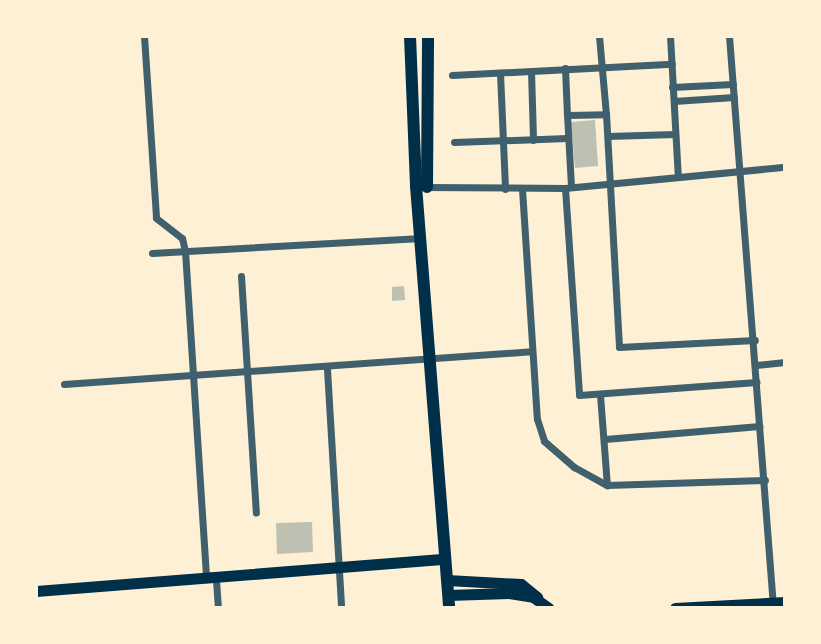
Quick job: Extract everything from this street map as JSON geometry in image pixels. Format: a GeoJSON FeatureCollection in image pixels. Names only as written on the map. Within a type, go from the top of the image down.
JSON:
{"type":"FeatureCollection","features":[{"type":"Feature","properties":{"kind":"main road"},"geometry":{"type":"LineString","coordinates":[[410,36],[448,602],[509,593],[546,606]]}},
{"type":"Feature","properties":{"kind":"main road"},"geometry":{"type":"LineString","coordinates":[[422,187],[428,36]]}},
{"type":"Feature","properties":{"kind":"main road"},"geometry":{"type":"LineString","coordinates":[[37,592],[445,559]]}},
{"type":"Feature","properties":{"kind":"main road"},"geometry":{"type":"LineString","coordinates":[[447,580],[521,584],[546,606]]}},
{"type":"Feature","properties":{"kind":"main road"},"geometry":{"type":"LineString","coordinates":[[675,608],[777,605]]}},
{"type":"Feature","properties":{"kind":"street"},"geometry":{"type":"LineString","coordinates":[[144,36],[156,218],[182,238],[185,251],[192,377],[211,580],[218,608]]}},
{"type":"Feature","properties":{"kind":"street"},"geometry":{"type":"LineString","coordinates":[[599,36],[608,136],[619,347],[755,340]]}},
{"type":"Feature","properties":{"kind":"street"},"geometry":{"type":"LineString","coordinates":[[670,36],[678,177]]}},
{"type":"Feature","properties":{"kind":"street"},"geometry":{"type":"LineString","coordinates":[[729,36],[755,340],[759,426],[777,605]]}},
{"type":"Feature","properties":{"kind":"street"},"geometry":{"type":"LineString","coordinates":[[452,75],[672,64]]}},
{"type":"Feature","properties":{"kind":"street"},"geometry":{"type":"LineString","coordinates":[[565,68],[579,395],[757,382]]}},
{"type":"Feature","properties":{"kind":"street"},"geometry":{"type":"LineString","coordinates":[[531,71],[533,140]]}},
{"type":"Feature","properties":{"kind":"street"},"geometry":{"type":"LineString","coordinates":[[500,73],[505,189]]}},
{"type":"Feature","properties":{"kind":"street"},"geometry":{"type":"LineString","coordinates":[[672,87],[733,84]]}},
{"type":"Feature","properties":{"kind":"street"},"geometry":{"type":"LineString","coordinates":[[674,101],[734,97]]}},
{"type":"Feature","properties":{"kind":"street"},"geometry":{"type":"LineString","coordinates":[[567,115],[606,114]]}},
{"type":"Feature","properties":{"kind":"street"},"geometry":{"type":"LineString","coordinates":[[608,136],[675,134]]}},
{"type":"Feature","properties":{"kind":"street"},"geometry":{"type":"LineString","coordinates":[[454,142],[567,138]]}},
{"type":"Feature","properties":{"kind":"street"},"geometry":{"type":"LineString","coordinates":[[422,187],[568,187],[610,180],[785,167]]}},
{"type":"Feature","properties":{"kind":"street"},"geometry":{"type":"LineString","coordinates":[[522,189],[531,351],[544,441],[574,467],[607,485],[765,480]]}},
{"type":"Feature","properties":{"kind":"street"},"geometry":{"type":"LineString","coordinates":[[152,253],[424,238]]}},
{"type":"Feature","properties":{"kind":"street"},"geometry":{"type":"LineString","coordinates":[[241,276],[256,513]]}},
{"type":"Feature","properties":{"kind":"street"},"geometry":{"type":"LineString","coordinates":[[64,384],[327,369],[432,356],[531,351]]}},
{"type":"Feature","properties":{"kind":"street"},"geometry":{"type":"LineString","coordinates":[[756,365],[785,362]]}},
{"type":"Feature","properties":{"kind":"street"},"geometry":{"type":"LineString","coordinates":[[327,369],[341,608]]}},
{"type":"Feature","properties":{"kind":"street"},"geometry":{"type":"LineString","coordinates":[[600,395],[607,485]]}},
{"type":"Feature","properties":{"kind":"street"},"geometry":{"type":"LineString","coordinates":[[605,439],[759,426]]}},
{"type":"Feature","properties":{"kind":"building"},"geometry":{"type":"Polygon","coordinates":[[[595,120],[598,166],[575,168],[571,122],[595,120]]]}},
{"type":"Feature","properties":{"kind":"building"},"geometry":{"type":"Polygon","coordinates":[[[404,286],[405,300],[392,301],[392,287],[404,286]]]}},
{"type":"Feature","properties":{"kind":"building"},"geometry":{"type":"Polygon","coordinates":[[[312,522],[313,552],[277,554],[276,523],[312,522]]]}}]}
